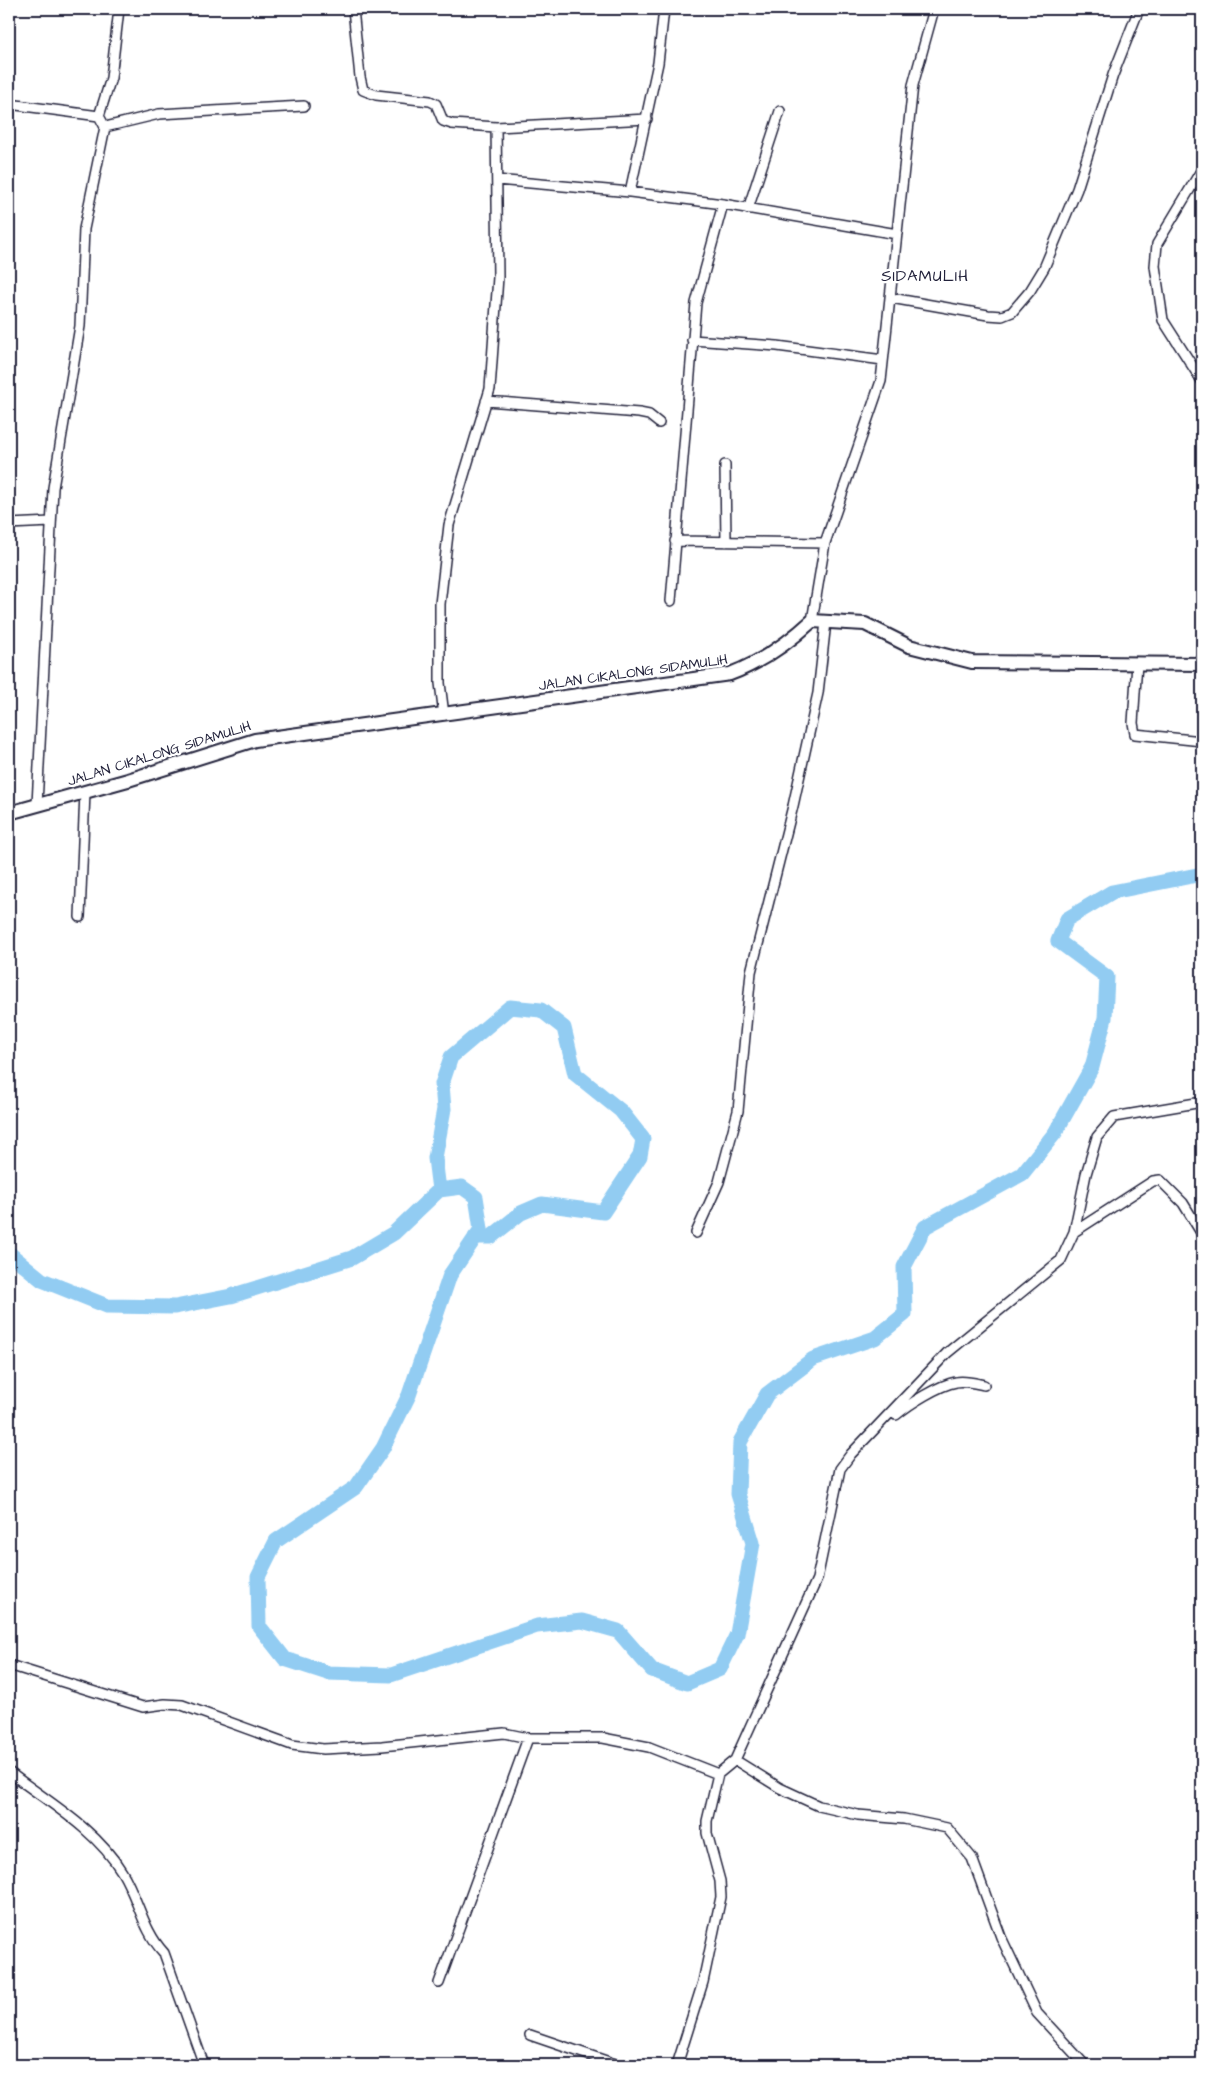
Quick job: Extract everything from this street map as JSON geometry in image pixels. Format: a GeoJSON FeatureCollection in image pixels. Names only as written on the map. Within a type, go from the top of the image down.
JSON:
{"type":"FeatureCollection","features":[{"type":"Feature","properties":{"kind":"street"},"geometry":{"type":"LineString","coordinates":[[37,805],[52,488],[80,326],[84,229],[105,127],[100,116],[111,78],[119,9]]}},
{"type":"Feature","properties":{"kind":"street"},"geometry":{"type":"LineString","coordinates":[[353,9],[363,90],[376,95],[430,101],[436,104],[443,121],[452,124],[496,127],[646,119]]}},
{"type":"Feature","properties":{"kind":"street"},"geometry":{"type":"LineString","coordinates":[[630,192],[658,63],[664,9]]}},
{"type":"Feature","properties":{"kind":"street"},"geometry":{"type":"LineString","coordinates":[[934,9],[913,85],[881,381],[825,544],[812,621],[865,624],[909,646],[972,662],[1202,664]]}},
{"type":"Feature","properties":{"kind":"street"},"geometry":{"type":"LineString","coordinates":[[891,298],[988,315],[1002,316],[1012,312],[1044,268],[1077,189],[1113,75],[1139,9]]}},
{"type":"Feature","properties":{"kind":"street"},"geometry":{"type":"LineString","coordinates":[[9,104],[100,116]]}},
{"type":"Feature","properties":{"kind":"street"},"geometry":{"type":"LineString","coordinates":[[105,127],[159,114],[304,106]]}},
{"type":"Feature","properties":{"kind":"street"},"geometry":{"type":"LineString","coordinates":[[748,210],[780,111]]}},
{"type":"Feature","properties":{"kind":"street"},"geometry":{"type":"LineString","coordinates":[[444,715],[440,683],[440,604],[449,525],[490,389],[498,277],[496,127]]}},
{"type":"Feature","properties":{"kind":"street"},"geometry":{"type":"LineString","coordinates":[[1202,169],[1157,244],[1155,266],[1163,320],[1202,381]]}},
{"type":"Feature","properties":{"kind":"street"},"geometry":{"type":"LineString","coordinates":[[497,180],[630,192],[724,204],[748,210],[897,234]]}},
{"type":"Feature","properties":{"kind":"street"},"geometry":{"type":"LineString","coordinates":[[671,601],[692,340],[699,288],[724,204]]}},
{"type":"Feature","properties":{"kind":"street"},"geometry":{"type":"LineString","coordinates":[[692,340],[777,346],[883,360]]}},
{"type":"Feature","properties":{"kind":"street"},"geometry":{"type":"LineString","coordinates":[[486,401],[639,413],[649,415],[659,423]]}},
{"type":"Feature","properties":{"kind":"street"},"geometry":{"type":"LineString","coordinates":[[725,466],[726,542]]}},
{"type":"Feature","properties":{"kind":"street"},"geometry":{"type":"LineString","coordinates":[[9,524],[51,522]]}},
{"type":"Feature","properties":{"kind":"street"},"geometry":{"type":"LineString","coordinates":[[675,541],[825,544]]}},
{"type":"Feature","properties":{"kind":"street","name":"JALAN CIKALONG SIDAMULIH"},"geometry":{"type":"LineString","coordinates":[[9,812],[85,792],[255,740],[730,674],[754,665],[788,643],[812,621]]}},
{"type":"Feature","properties":{"kind":"street"},"geometry":{"type":"LineString","coordinates":[[696,1233],[719,1182],[738,1111],[751,972],[793,806],[818,693],[826,622]]}},
{"type":"Feature","properties":{"kind":"street"},"geometry":{"type":"LineString","coordinates":[[1137,663],[1133,723],[1135,734],[1202,741]]}},
{"type":"Feature","properties":{"kind":"street"},"geometry":{"type":"LineString","coordinates":[[80,917],[85,792]]}},
{"type":"Feature","properties":{"kind":"street"},"geometry":{"type":"LineString","coordinates":[[678,2065],[703,1982],[721,1897],[720,1881],[707,1833],[707,1821],[718,1774],[735,1760],[817,1580],[840,1469],[851,1454],[947,1354],[1060,1260],[1074,1232],[1086,1174],[1097,1137],[1114,1117],[1202,1102]]}},
{"type":"Feature","properties":{"kind":"street"},"geometry":{"type":"LineString","coordinates":[[1074,1232],[1115,1204],[1153,1182],[1160,1180],[1183,1203],[1202,1234]]}},
{"type":"Feature","properties":{"kind":"street"},"geometry":{"type":"LineString","coordinates":[[870,1436],[906,1408],[955,1382],[968,1381],[984,1385]]}},
{"type":"Feature","properties":{"kind":"street"},"geometry":{"type":"LineString","coordinates":[[9,1664],[144,1707],[165,1704],[182,1705],[256,1733],[310,1748],[382,1746],[504,1733],[528,1738],[603,1738],[649,1747],[718,1774]]}},
{"type":"Feature","properties":{"kind":"street"},"geometry":{"type":"LineString","coordinates":[[439,1983],[528,1738]]}},
{"type":"Feature","properties":{"kind":"street"},"geometry":{"type":"LineString","coordinates":[[735,1760],[780,1788],[818,1806],[858,1815],[904,1819],[947,1828],[972,1858],[1001,1938],[1037,2013],[1085,2065]]}},
{"type":"Feature","properties":{"kind":"street"},"geometry":{"type":"LineString","coordinates":[[9,1772],[94,1836],[122,1872],[154,1943],[164,1953],[204,2065]]}},
{"type":"Feature","properties":{"kind":"street"},"geometry":{"type":"LineString","coordinates":[[530,2035],[618,2065]]}},
{"type":"Feature","properties":{"kind":"waterway"},"geometry":{"type":"LineString","coordinates":[[9,1253],[42,1280],[107,1306],[175,1307],[231,1296],[352,1258],[394,1233],[439,1190],[462,1187],[476,1197],[481,1229],[450,1275],[409,1395],[383,1448],[356,1487],[276,1541],[258,1577],[259,1626],[285,1659],[328,1673],[391,1675],[537,1626],[582,1621],[618,1631],[652,1670],[687,1683],[720,1669],[737,1634],[753,1543],[738,1494],[740,1442],[767,1394],[813,1359],[875,1338],[905,1314],[904,1267],[925,1227],[1022,1174],[1055,1133],[1092,1067],[1105,1018],[1107,977],[1058,941],[1067,919],[1112,892],[1202,874]]}},
{"type":"Feature","properties":{"kind":"waterway"},"geometry":{"type":"LineString","coordinates":[[439,1190],[435,1158],[444,1109],[442,1084],[451,1057],[510,1007],[541,1010],[564,1028],[575,1074],[621,1111],[643,1139],[640,1156],[603,1212],[542,1204],[521,1213],[491,1237],[475,1237]]}},
{"type":"Feature","properties":{"kind":"district","name":"SIDAMULIH"},"geometry":{"type":"Point","coordinates":[925,275]}}]}
